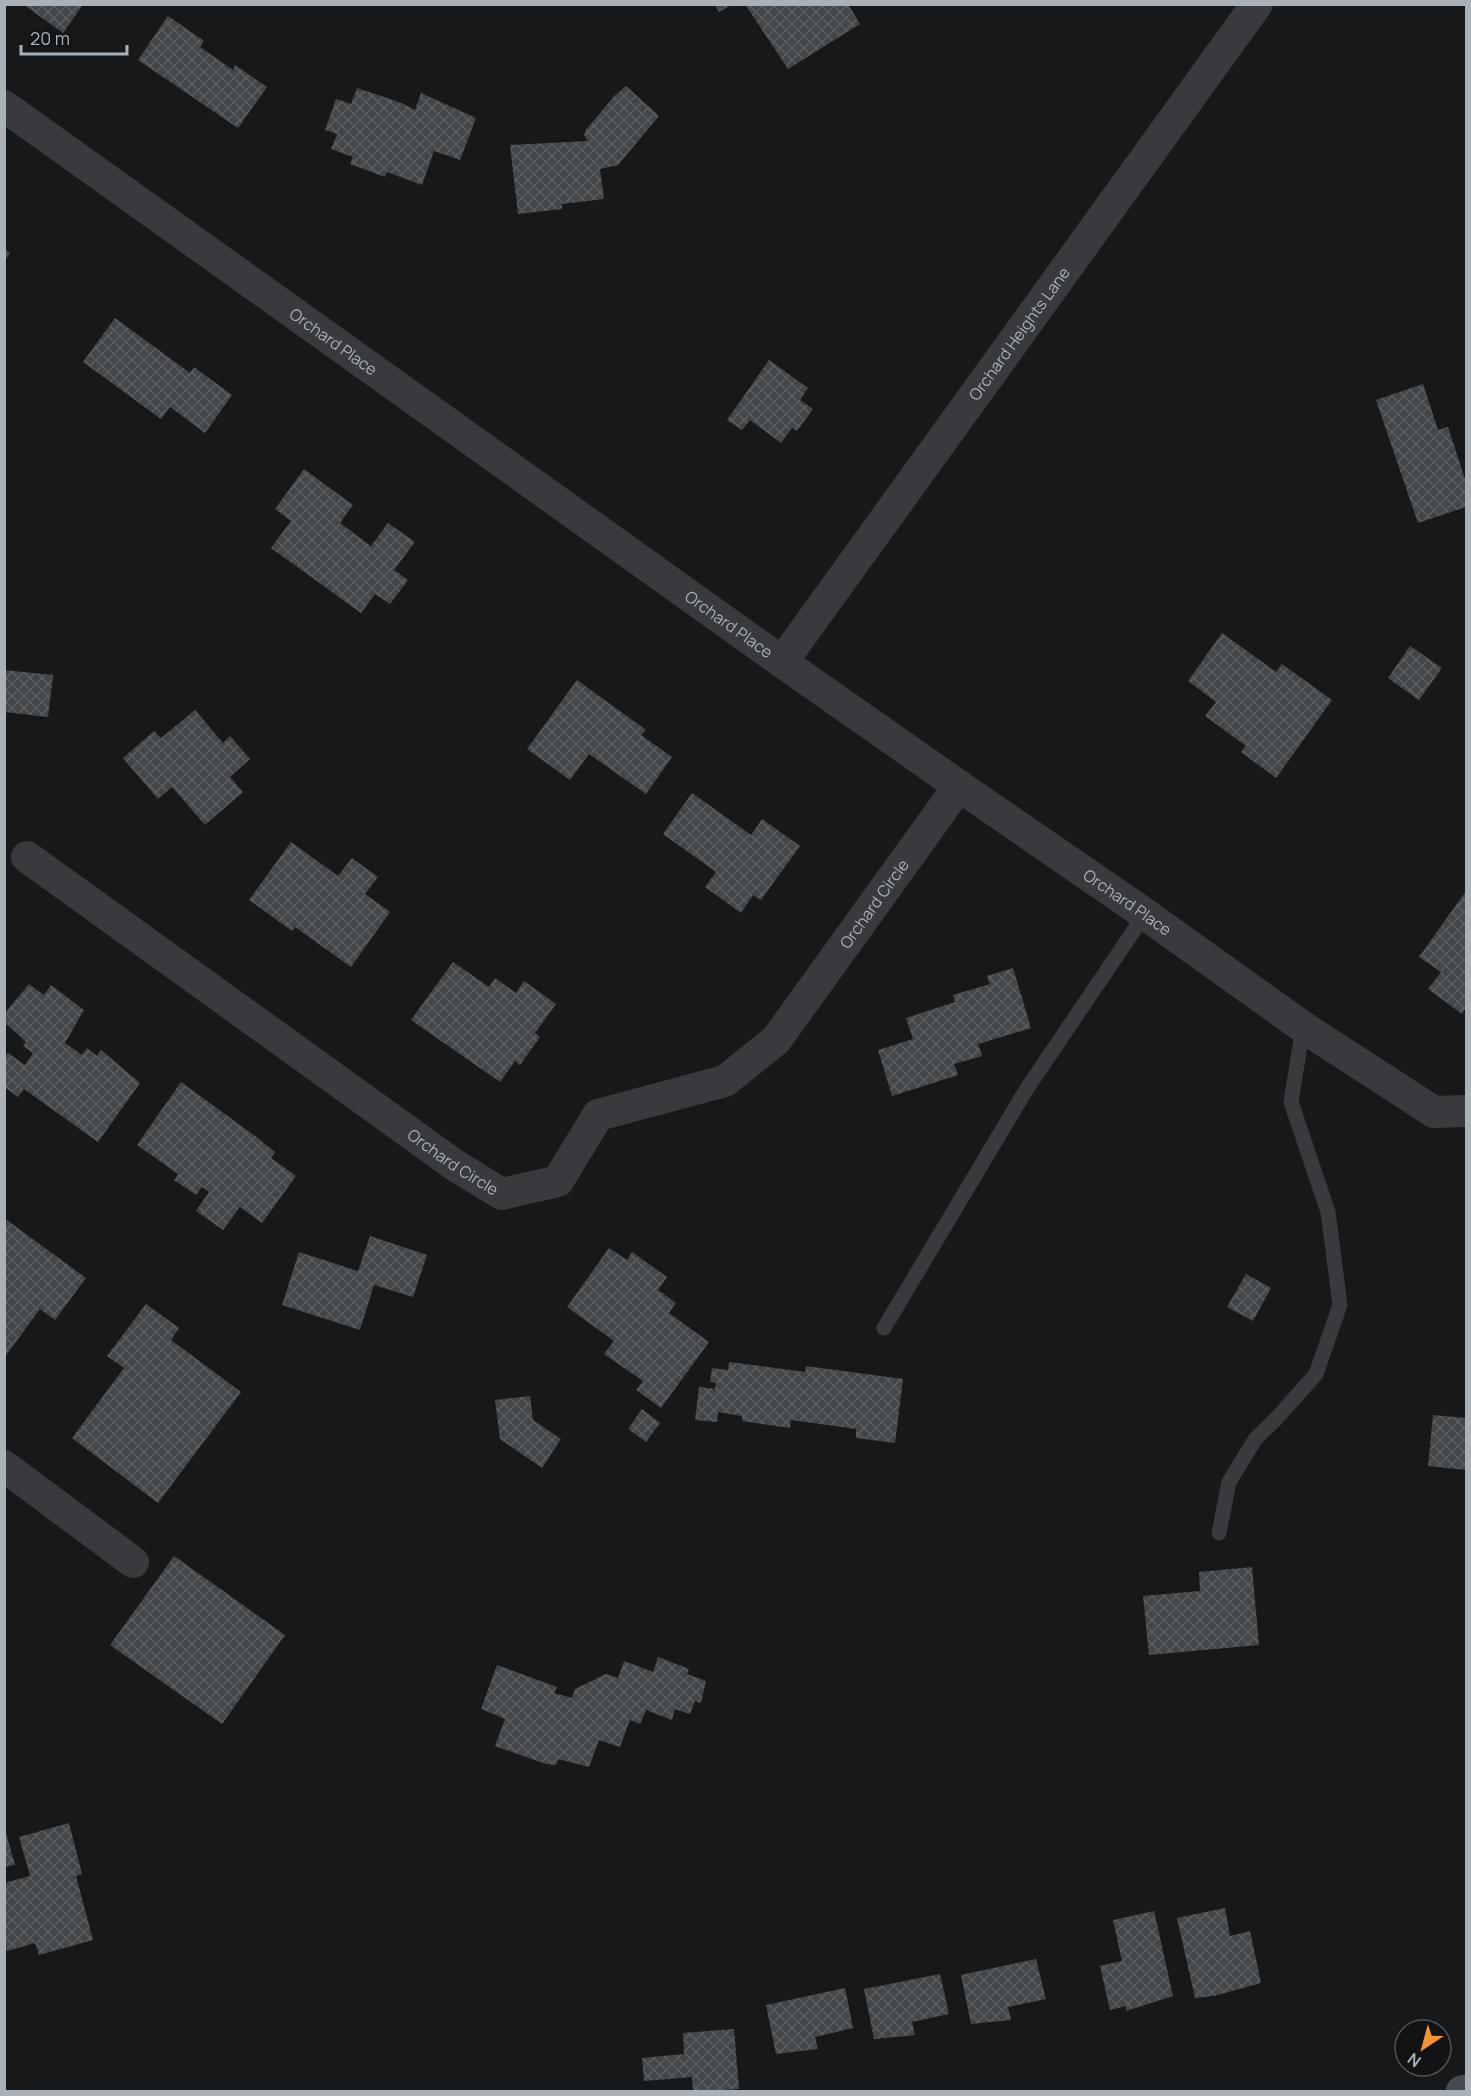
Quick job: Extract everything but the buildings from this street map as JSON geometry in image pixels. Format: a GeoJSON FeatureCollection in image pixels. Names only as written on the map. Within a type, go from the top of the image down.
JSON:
{"type":"FeatureCollection","features":[{"type":"Feature","properties":{"kind":"street","name":"Orchard Heights Lane"},"geometry":{"type":"LineString","coordinates":[[782,662],[1257,4]]}},
{"type":"Feature","properties":{"kind":"street","name":"Orchard Place"},"geometry":{"type":"LineString","coordinates":[[4,106],[782,662],[1145,914],[1303,1027],[1434,1112],[1467,1111]]}},
{"type":"Feature","properties":{"kind":"street","name":"Orchard Circle"},"geometry":{"type":"LineString","coordinates":[[27,857],[456,1166],[502,1194],[558,1181],[597,1115],[725,1081],[776,1040],[958,786]]}},
{"type":"Feature","properties":{"kind":"street"},"geometry":{"type":"LineString","coordinates":[[4,1466],[133,1562]]}},
{"type":"Feature","properties":{"kind":"lane"},"geometry":{"type":"LineString","coordinates":[[884,1328],[1026,1090],[1145,914]]}},
{"type":"Feature","properties":{"kind":"lane"},"geometry":{"type":"LineString","coordinates":[[1219,1533],[1229,1482],[1256,1438],[1316,1374],[1340,1305],[1328,1212],[1291,1102],[1303,1027]]}}]}
